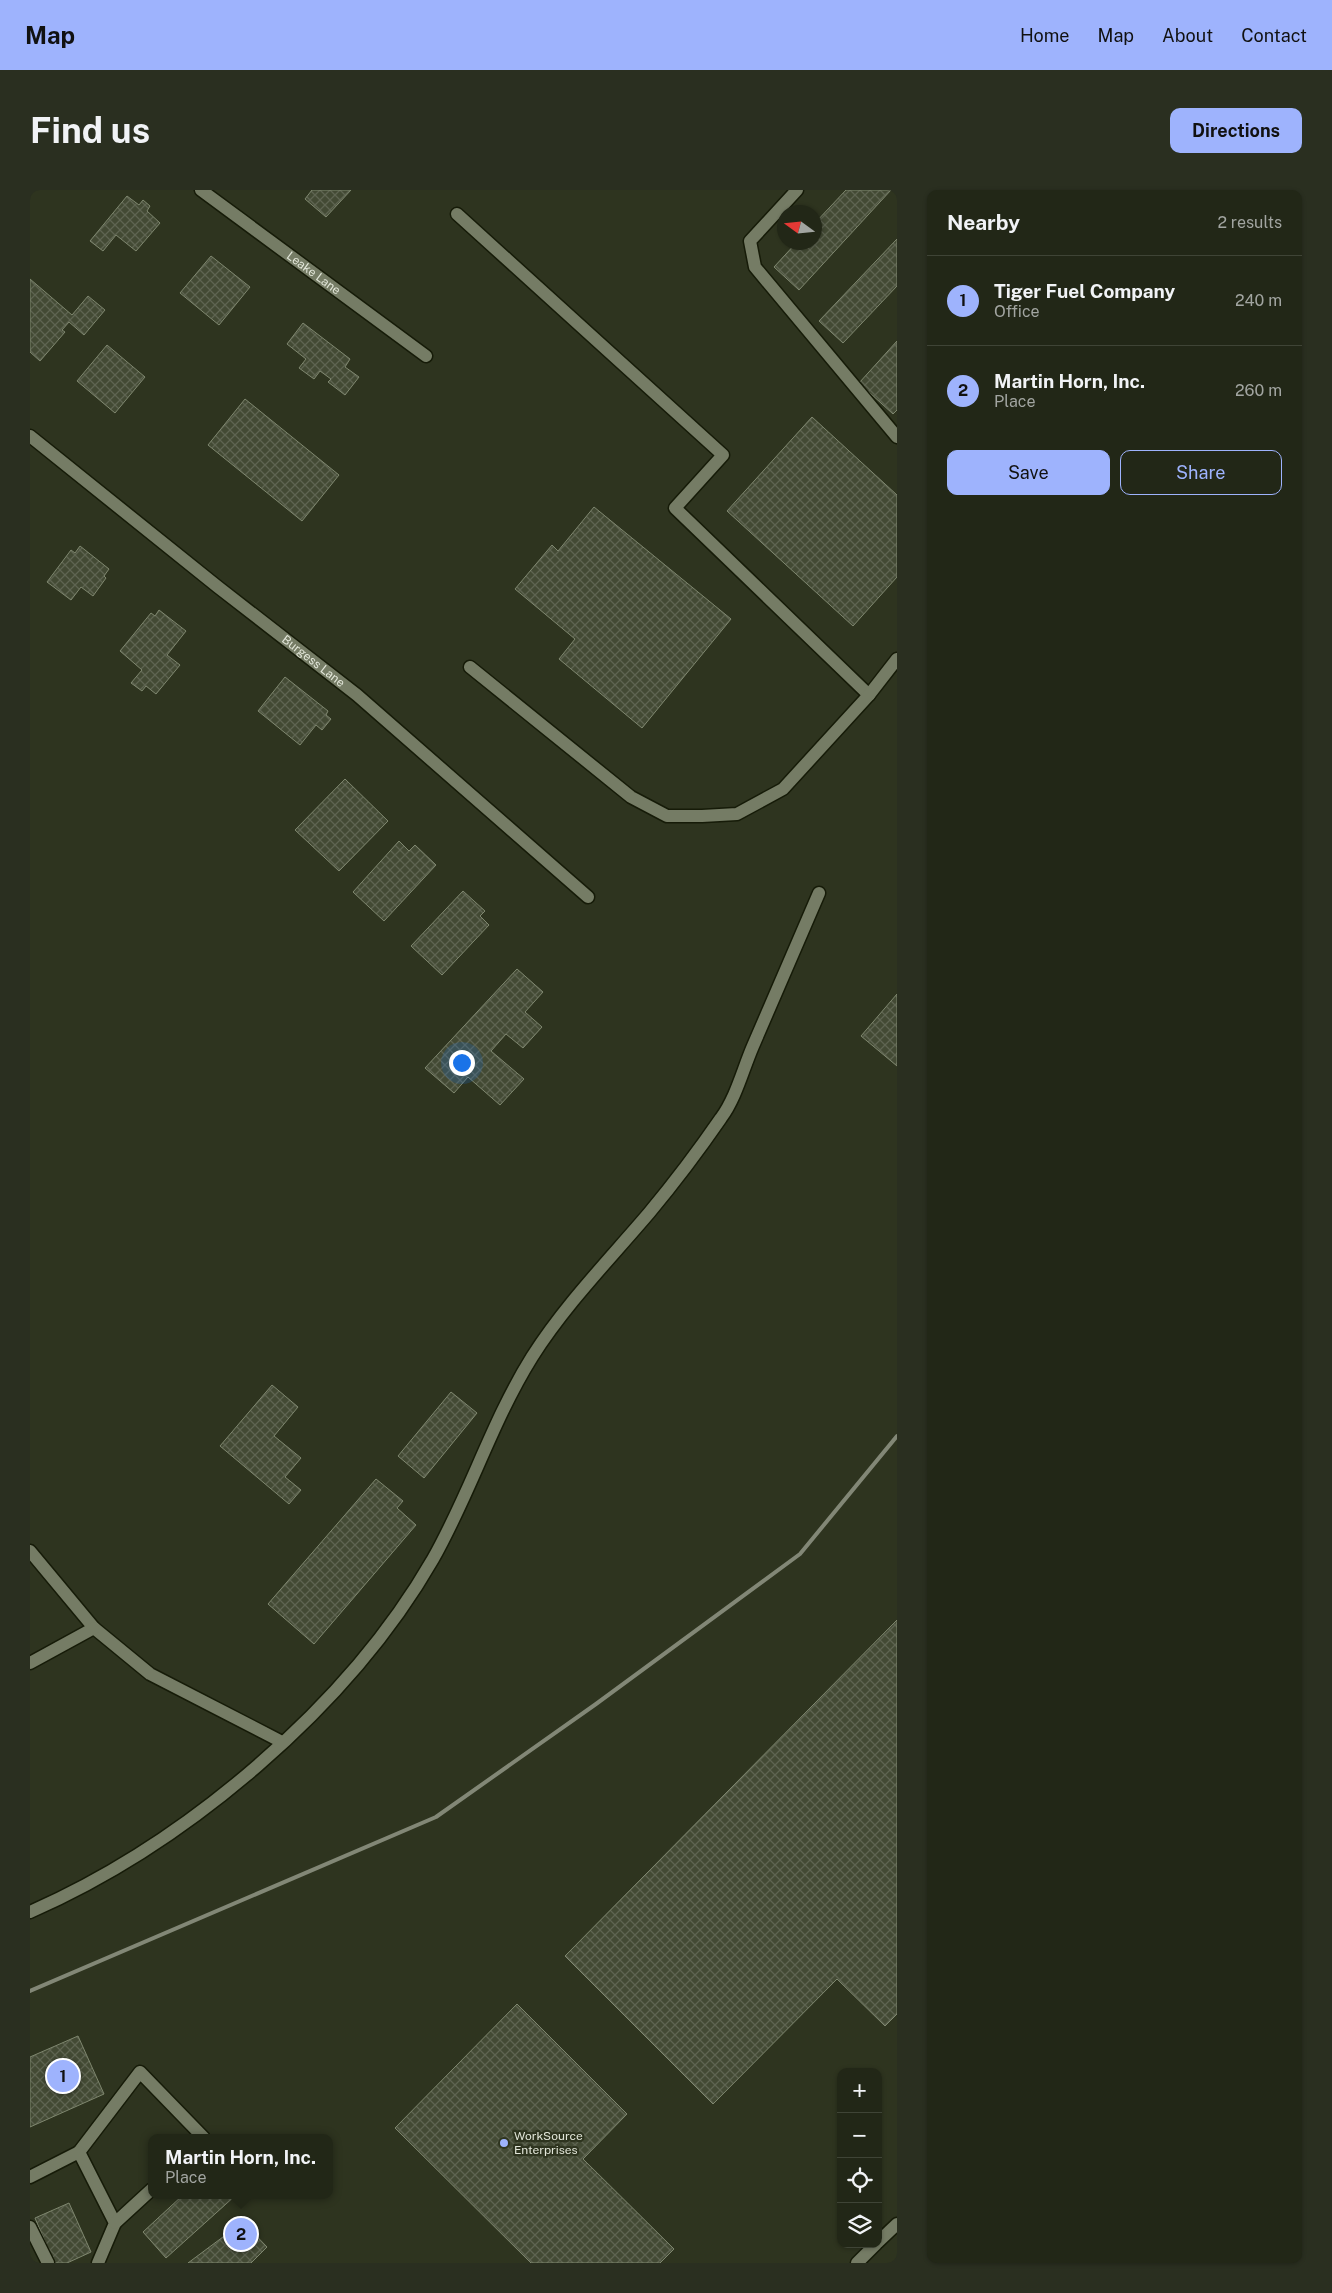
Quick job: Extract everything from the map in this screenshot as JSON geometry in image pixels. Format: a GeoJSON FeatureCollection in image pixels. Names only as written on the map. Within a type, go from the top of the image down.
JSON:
{"type":"FeatureCollection","features":[{"type":"Feature","properties":{"kind":"street","name":"Leake Lane"},"geometry":{"type":"LineString","coordinates":[[201,190],[426,356]]}},
{"type":"Feature","properties":{"kind":"street"},"geometry":{"type":"LineString","coordinates":[[797,190],[750,241],[755,267],[897,437]]}},
{"type":"Feature","properties":{"kind":"street"},"geometry":{"type":"LineString","coordinates":[[457,214],[723,455],[675,508],[869,694]]}},
{"type":"Feature","properties":{"kind":"street","name":"Burgess Lane"},"geometry":{"type":"LineString","coordinates":[[30,436],[218,587],[357,695],[588,898]]}},
{"type":"Feature","properties":{"kind":"street"},"geometry":{"type":"LineString","coordinates":[[470,667],[631,797],[667,816],[737,814],[783,789],[869,694],[897,659]]}},
{"type":"Feature","properties":{"kind":"street"},"geometry":{"type":"LineString","coordinates":[[30,1912],[112,1870],[183,1824],[250,1772],[351,1674],[394,1618],[432,1559],[464,1496],[498,1419],[532,1357],[574,1299],[652,1210],[724,1115],[818,893]]}},
{"type":"Feature","properties":{"kind":"street"},"geometry":{"type":"LineString","coordinates":[[30,1552],[94,1628],[150,1674],[282,1742]]}},
{"type":"Feature","properties":{"kind":"street"},"geometry":{"type":"LineString","coordinates":[[30,1663],[94,1628]]}},
{"type":"Feature","properties":{"kind":"street"},"geometry":{"type":"LineString","coordinates":[[30,2177],[79,2152],[140,2072],[200,2134]]}},
{"type":"Feature","properties":{"kind":"street"},"geometry":{"type":"LineString","coordinates":[[79,2152],[115,2223]]}},
{"type":"Feature","properties":{"kind":"street"},"geometry":{"type":"LineString","coordinates":[[98,2263],[115,2223],[148,2193]]}},
{"type":"Feature","properties":{"kind":"street"},"geometry":{"type":"LineString","coordinates":[[882,2238],[897,2224]]}},
{"type":"Feature","properties":{"kind":"street"},"geometry":{"type":"LineString","coordinates":[[30,2228],[48,2263]]}},
{"type":"Feature","properties":{"kind":"street"},"geometry":{"type":"LineString","coordinates":[[857,2263],[872,2248]]}},
{"type":"Feature","properties":{"kind":"building"},"geometry":{"type":"Polygon","coordinates":[[[312,190],[351,190],[326,217],[305,199],[312,190]]]}},
{"type":"Feature","properties":{"kind":"building"},"geometry":{"type":"Polygon","coordinates":[[[846,190],[891,190],[799,290],[774,267],[790,250],[822,250],[822,216],[846,190]]]}},
{"type":"Feature","properties":{"kind":"building"},"geometry":{"type":"Polygon","coordinates":[[[127,196],[139,205],[143,200],[150,206],[147,211],[160,223],[136,251],[116,235],[103,251],[90,241],[127,196]]]}},
{"type":"Feature","properties":{"kind":"building"},"geometry":{"type":"Polygon","coordinates":[[[897,239],[897,286],[843,343],[819,321],[897,239]]]}},
{"type":"Feature","properties":{"kind":"building"},"geometry":{"type":"Polygon","coordinates":[[[211,256],[250,287],[219,325],[180,293],[211,256]]]}},
{"type":"Feature","properties":{"kind":"building"},"geometry":{"type":"Polygon","coordinates":[[[30,279],[72,315],[88,296],[105,310],[84,335],[69,322],[62,330],[65,332],[40,361],[30,352],[30,279]]]}},
{"type":"Feature","properties":{"kind":"building"},"geometry":{"type":"Polygon","coordinates":[[[303,323],[350,359],[345,367],[359,377],[345,395],[328,382],[331,379],[320,371],[314,379],[299,368],[306,359],[287,344],[303,323]]]}},
{"type":"Feature","properties":{"kind":"building"},"geometry":{"type":"Polygon","coordinates":[[[897,341],[897,410],[893,414],[859,383],[897,341]]]}},
{"type":"Feature","properties":{"kind":"building"},"geometry":{"type":"Polygon","coordinates":[[[107,345],[145,377],[115,413],[77,381],[107,345]]]}},
{"type":"Feature","properties":{"kind":"building"},"geometry":{"type":"Polygon","coordinates":[[[245,399],[339,475],[302,521],[208,445],[245,399]]]}},
{"type":"Feature","properties":{"kind":"building"},"geometry":{"type":"Polygon","coordinates":[[[812,417],[897,495],[897,577],[853,626],[727,511],[812,417]]]}},
{"type":"Feature","properties":{"kind":"building"},"geometry":{"type":"Polygon","coordinates":[[[594,507],[731,619],[642,728],[559,659],[575,639],[515,589],[552,545],[558,551],[594,507]]]}},
{"type":"Feature","properties":{"kind":"building"},"geometry":{"type":"Polygon","coordinates":[[[80,546],[109,569],[104,576],[106,578],[93,596],[81,587],[71,600],[47,582],[71,550],[75,553],[80,546]]]}},
{"type":"Feature","properties":{"kind":"building"},"geometry":{"type":"Polygon","coordinates":[[[159,610],[186,631],[167,655],[180,665],[156,694],[146,686],[142,691],[131,683],[142,670],[120,651],[151,613],[155,616],[159,610]]]}},
{"type":"Feature","properties":{"kind":"building"},"geometry":{"type":"Polygon","coordinates":[[[285,677],[328,711],[326,715],[331,719],[322,730],[316,725],[300,745],[258,711],[285,677]]]}},
{"type":"Feature","properties":{"kind":"building"},"geometry":{"type":"Polygon","coordinates":[[[345,779],[388,821],[339,871],[295,830],[345,779]]]}},
{"type":"Feature","properties":{"kind":"building"},"geometry":{"type":"Polygon","coordinates":[[[399,841],[409,851],[415,845],[436,865],[384,921],[353,892],[399,841]]]}},
{"type":"Feature","properties":{"kind":"building"},"geometry":{"type":"Polygon","coordinates":[[[463,891],[485,911],[480,916],[489,925],[442,975],[411,946],[463,891]]]}},
{"type":"Feature","properties":{"kind":"building"},"geometry":{"type":"Polygon","coordinates":[[[517,969],[543,992],[525,1012],[542,1027],[523,1048],[506,1034],[491,1051],[524,1079],[500,1105],[468,1077],[454,1093],[425,1068],[517,969]]]}},
{"type":"Feature","properties":{"kind":"building"},"geometry":{"type":"Polygon","coordinates":[[[897,994],[897,1066],[861,1036],[897,994]]]}},
{"type":"Feature","properties":{"kind":"building"},"geometry":{"type":"Polygon","coordinates":[[[272,1385],[298,1407],[274,1436],[301,1458],[285,1477],[301,1490],[289,1504],[220,1446],[272,1385]]]}},
{"type":"Feature","properties":{"kind":"building"},"geometry":{"type":"Polygon","coordinates":[[[451,1392],[477,1413],[424,1478],[398,1456],[451,1392]]]}},
{"type":"Feature","properties":{"kind":"building"},"geometry":{"type":"Polygon","coordinates":[[[376,1479],[403,1501],[397,1508],[416,1525],[314,1644],[268,1604],[376,1479]]]}},
{"type":"Feature","properties":{"kind":"building"},"geometry":{"type":"Polygon","coordinates":[[[897,1620],[897,2014],[885,2026],[837,1979],[713,2104],[565,1956],[897,1620]]]}},
{"type":"Feature","properties":{"kind":"building","name":"WorkSource Enterprises"},"geometry":{"type":"Polygon","coordinates":[[[517,2004],[627,2114],[583,2159],[674,2249],[660,2263],[531,2263],[395,2128],[517,2004]]]}},
{"type":"Feature","properties":{"kind":"building"},"geometry":{"type":"Polygon","coordinates":[[[78,2036],[104,2094],[30,2127],[30,2057],[78,2036]]]}},
{"type":"Feature","properties":{"kind":"building"},"geometry":{"type":"Polygon","coordinates":[[[179,2199],[232,2199],[166,2258],[143,2232],[179,2199]]]}},
{"type":"Feature","properties":{"kind":"building"},"geometry":{"type":"Polygon","coordinates":[[[69,2203],[91,2252],[67,2263],[54,2263],[35,2218],[69,2203]]]}},
{"type":"Feature","properties":{"kind":"building"},"geometry":{"type":"Polygon","coordinates":[[[243,2222],[267,2247],[251,2263],[188,2263],[243,2222]]]}},
{"type":"Feature","properties":{"kind":"railway"},"geometry":{"type":"LineString","coordinates":[[30,1991],[436,1817],[596,1704],[800,1554],[897,1436]]}},
{"type":"Feature","properties":{"kind":"place","name":"Tiger Fuel Company"},"geometry":{"type":"Point","coordinates":[63,2076]}},
{"type":"Feature","properties":{"kind":"place","name":"WorkSource Enterprises"},"geometry":{"type":"Point","coordinates":[504,2143]}},
{"type":"Feature","properties":{"kind":"place","name":"Martin Horn, Inc."},"geometry":{"type":"Point","coordinates":[241,2234]}}]}
